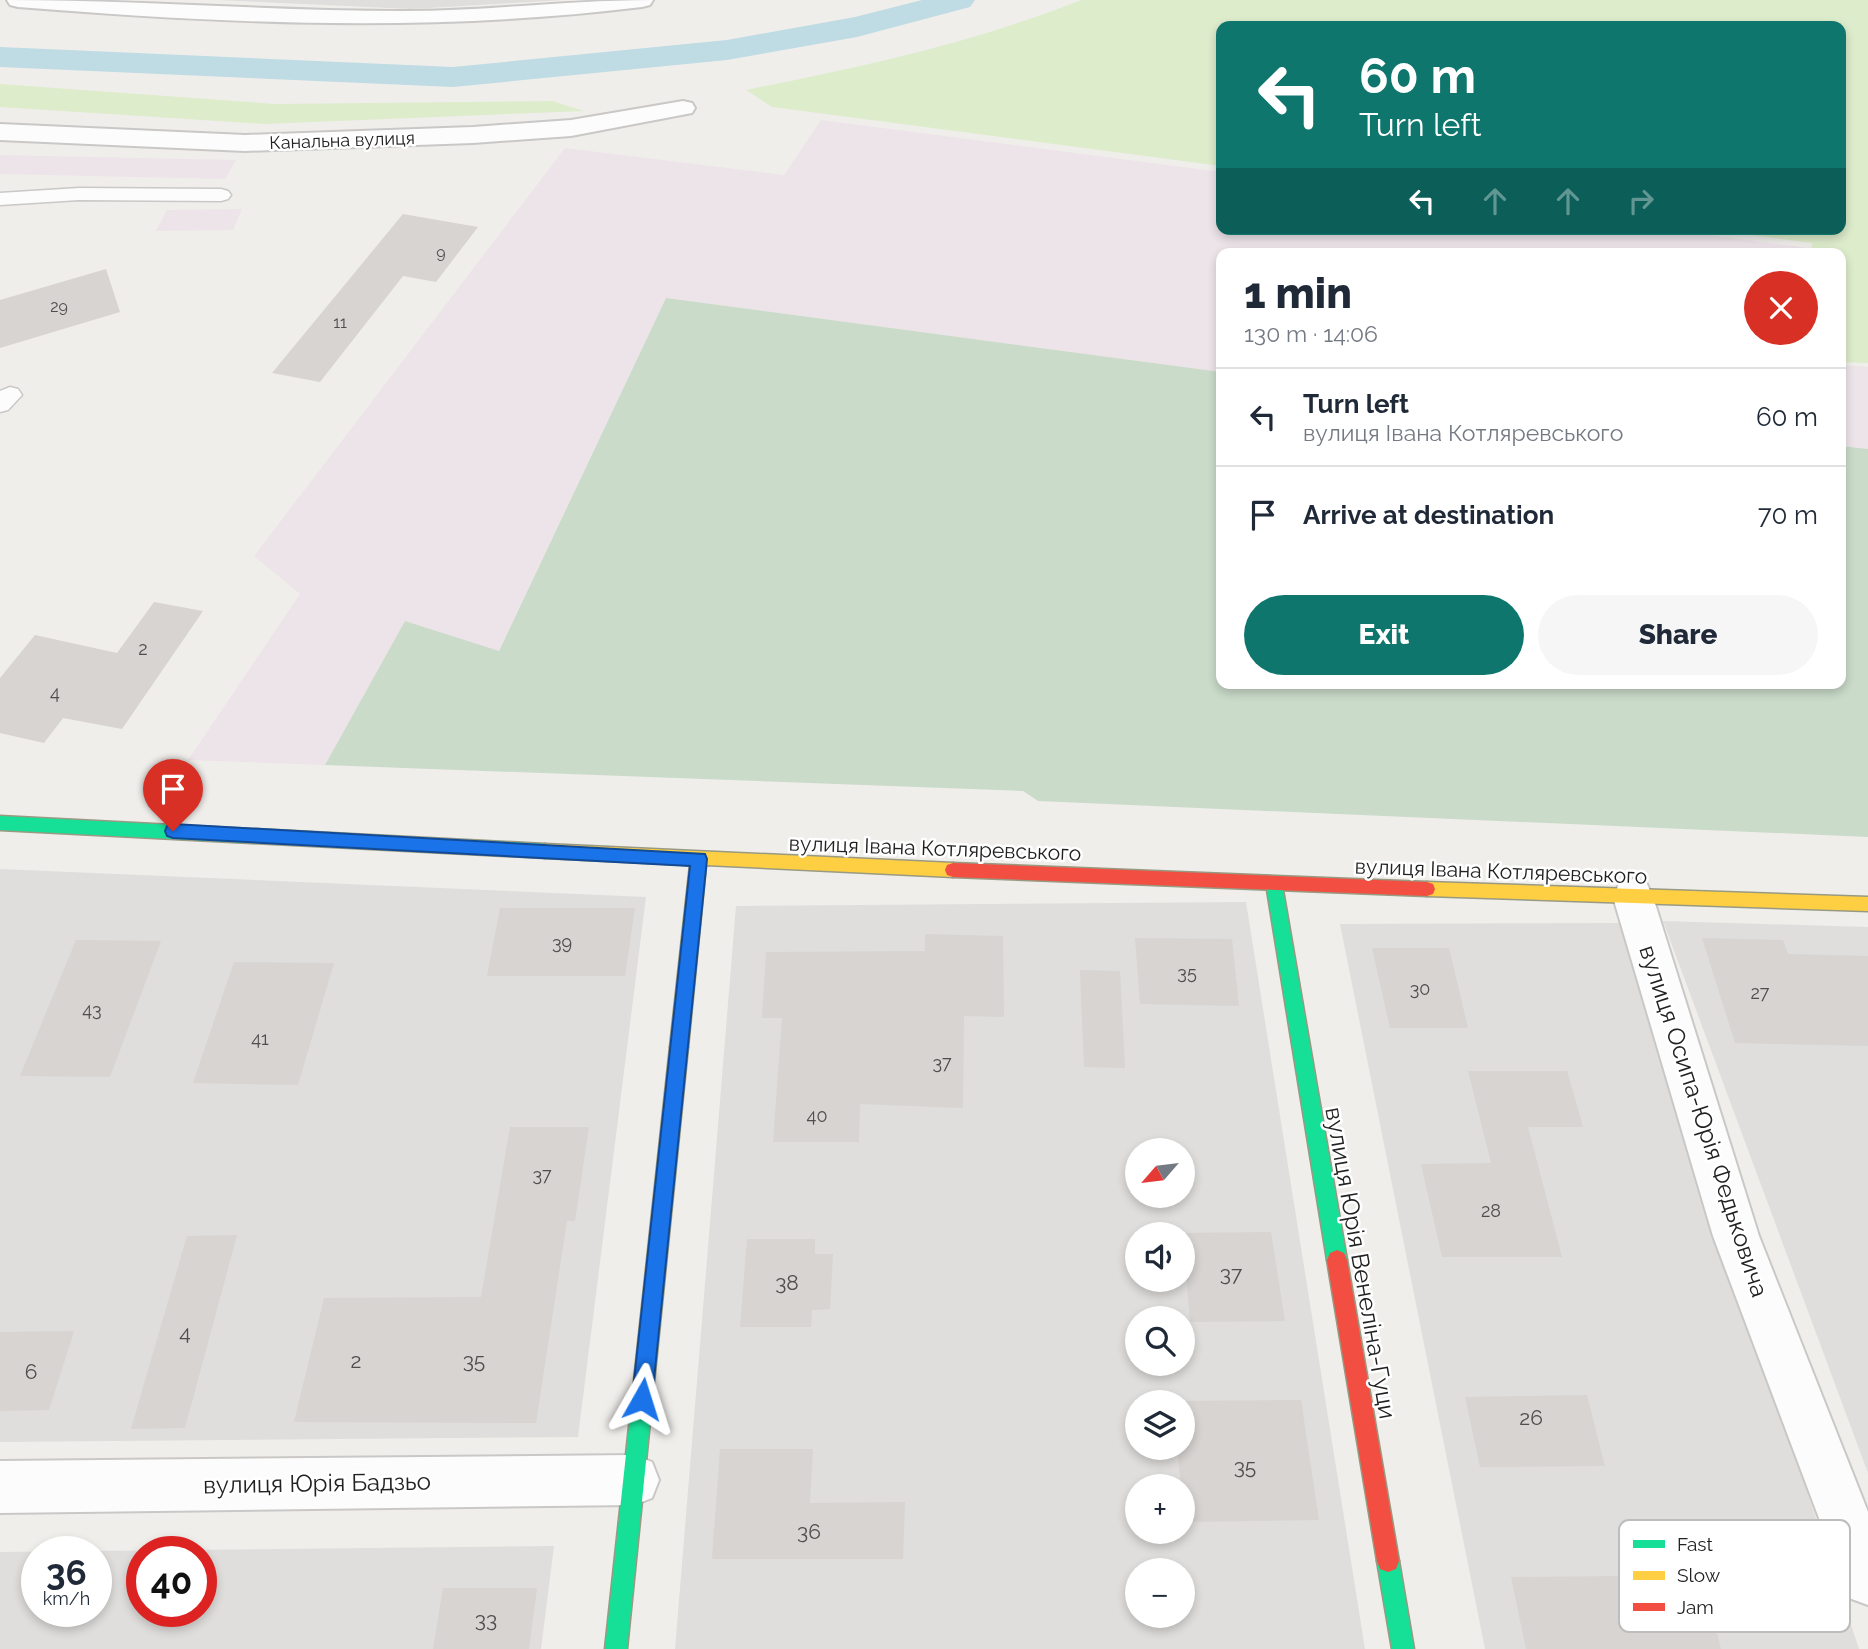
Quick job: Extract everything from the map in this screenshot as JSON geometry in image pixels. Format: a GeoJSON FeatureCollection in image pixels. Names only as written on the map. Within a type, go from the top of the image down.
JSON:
{"type":"FeatureCollection","features":[{"type":"Feature","properties":{"kind":"street"},"geometry":{"type":"LineString","coordinates":[[19,0],[250,14],[454,18],[519,15],[642,0]]}},
{"type":"Feature","properties":{"kind":"street","name":"Канальна вулиця"},"geometry":{"type":"LineString","coordinates":[[0,132],[270,142],[472,135],[571,128],[683,108]]}},
{"type":"Feature","properties":{"kind":"street","name":"вулиця Івана Котляревського"},"geometry":{"type":"LineString","coordinates":[[0,822],[699,859],[1274,884],[1868,904]]}},
{"type":"Feature","properties":{"kind":"street"},"geometry":{"type":"LineString","coordinates":[[616,1649],[699,859]]}},
{"type":"Feature","properties":{"kind":"street","name":"вулиця Юрія Венеліна-Гуци"},"geometry":{"type":"LineString","coordinates":[[1274,884],[1403,1649]]}},
{"type":"Feature","properties":{"kind":"street","name":"вулиця Осипа-Юрія Федьковича"},"geometry":{"type":"LineString","coordinates":[[1633,897],[1735,1236],[1845,1520]]}},
{"type":"Feature","properties":{"kind":"street","name":"вулиця Юрія Бадзьо"},"geometry":{"type":"LineString","coordinates":[[0,1487],[634,1480]]}},
{"type":"Feature","properties":{"kind":"street","name":"вулиця Осипа-Юрія Федьковича"},"geometry":{"type":"LineString","coordinates":[[1850,1533],[1868,1579]]}},
{"type":"Feature","properties":{"kind":"lane"},"geometry":{"type":"LineString","coordinates":[[0,199],[79,194],[221,194]]}},
{"type":"Feature","properties":{"kind":"shaded area"},"geometry":{"type":"Polygon","coordinates":[[[219,0],[564,0],[411,9],[219,0]]]}},
{"type":"Feature","properties":{"kind":"shaded area"},"geometry":{"type":"Polygon","coordinates":[[[821,120],[1216,171],[1216,235],[1708,235],[1808,248],[1216,248],[1216,371],[666,298],[498,652],[405,621],[325,765],[188,760],[300,594],[254,556],[565,148],[784,175],[821,120]]]}},
{"type":"Feature","properties":{"kind":"shaded area"},"geometry":{"type":"Polygon","coordinates":[[[0,155],[236,160],[225,179],[0,174],[0,155]]]}},
{"type":"Feature","properties":{"kind":"shaded area"},"geometry":{"type":"Polygon","coordinates":[[[242,209],[233,230],[156,231],[167,210],[242,209]]]}},
{"type":"Feature","properties":{"kind":"shaded area"},"geometry":{"type":"Polygon","coordinates":[[[1846,365],[1868,367],[1868,449],[1846,447],[1846,365]]]}},
{"type":"Feature","properties":{"kind":"shaded area"},"geometry":{"type":"Polygon","coordinates":[[[0,869],[646,897],[578,1437],[0,1442],[0,869]]]}},
{"type":"Feature","properties":{"kind":"shaded area"},"geometry":{"type":"Polygon","coordinates":[[[1246,902],[1365,1649],[675,1649],[736,906],[1246,902]]]}},
{"type":"Feature","properties":{"kind":"shaded area"},"geometry":{"type":"Polygon","coordinates":[[[1663,921],[1868,927],[1868,1473],[1663,921]]]}},
{"type":"Feature","properties":{"kind":"shaded area"},"geometry":{"type":"Polygon","coordinates":[[[1620,923],[1817,1520],[1619,1520],[1619,1632],[1850,1632],[1850,1622],[1859,1649],[1485,1649],[1340,924],[1620,923]]]}},
{"type":"Feature","properties":{"kind":"shaded area"},"geometry":{"type":"Polygon","coordinates":[[[554,1546],[541,1649],[0,1649],[0,1552],[21,1552],[21,1627],[112,1627],[112,1551],[126,1551],[126,1627],[217,1627],[217,1550],[554,1546]]]}},
{"type":"Feature","properties":{"kind":"green space"},"geometry":{"type":"Polygon","coordinates":[[[1081,0],[1868,0],[1868,363],[1846,362],[1846,248],[1812,248],[1812,243],[1752,235],[1846,235],[1846,21],[1216,21],[1216,165],[772,107],[746,90],[874,63],[958,41],[1081,0]]]}},
{"type":"Feature","properties":{"kind":"green space"},"geometry":{"type":"Polygon","coordinates":[[[0,84],[275,104],[552,101],[584,111],[264,124],[0,107],[0,84]]]}},
{"type":"Feature","properties":{"kind":"green space"},"geometry":{"type":"Polygon","coordinates":[[[666,298],[1216,371],[1216,689],[1846,689],[1846,447],[1868,449],[1868,837],[1038,801],[1023,791],[325,765],[405,621],[499,651],[666,298]]]}},
{"type":"Feature","properties":{"kind":"building"},"geometry":{"type":"Polygon","coordinates":[[[403,214],[478,227],[436,282],[403,276],[320,382],[272,373],[403,214]]]}},
{"type":"Feature","properties":{"kind":"building"},"geometry":{"type":"Polygon","coordinates":[[[106,269],[120,312],[0,348],[0,300],[106,269]]]}},
{"type":"Feature","properties":{"kind":"building"},"geometry":{"type":"Polygon","coordinates":[[[154,602],[203,611],[122,729],[63,718],[44,743],[0,733],[0,678],[35,635],[117,653],[154,602]]]}},
{"type":"Feature","properties":{"kind":"building"},"geometry":{"type":"Polygon","coordinates":[[[500,908],[635,908],[625,976],[487,976],[500,908]]]}},
{"type":"Feature","properties":{"kind":"building"},"geometry":{"type":"Polygon","coordinates":[[[925,934],[1003,936],[1004,1017],[964,1016],[963,1108],[860,1104],[859,1142],[773,1142],[782,1018],[762,1018],[766,952],[925,951],[925,934]]]}},
{"type":"Feature","properties":{"kind":"building"},"geometry":{"type":"Polygon","coordinates":[[[1135,938],[1232,939],[1239,1006],[1140,1004],[1135,938]]]}},
{"type":"Feature","properties":{"kind":"building"},"geometry":{"type":"Polygon","coordinates":[[[1702,938],[1783,940],[1788,954],[1868,956],[1868,1046],[1735,1043],[1702,938]]]}},
{"type":"Feature","properties":{"kind":"building"},"geometry":{"type":"Polygon","coordinates":[[[76,940],[161,941],[110,1077],[20,1076],[76,940]]]}},
{"type":"Feature","properties":{"kind":"building"},"geometry":{"type":"Polygon","coordinates":[[[1372,948],[1449,948],[1468,1028],[1390,1028],[1372,948]]]}},
{"type":"Feature","properties":{"kind":"building"},"geometry":{"type":"Polygon","coordinates":[[[234,962],[334,963],[298,1085],[193,1083],[234,962]]]}},
{"type":"Feature","properties":{"kind":"building"},"geometry":{"type":"Polygon","coordinates":[[[1080,970],[1120,971],[1125,1068],[1084,1067],[1080,970]]]}},
{"type":"Feature","properties":{"kind":"building"},"geometry":{"type":"Polygon","coordinates":[[[1468,1071],[1567,1071],[1583,1127],[1528,1127],[1562,1257],[1442,1257],[1421,1164],[1491,1163],[1468,1071]]]}},
{"type":"Feature","properties":{"kind":"building"},"geometry":{"type":"Polygon","coordinates":[[[510,1127],[589,1127],[575,1221],[567,1221],[536,1423],[294,1422],[324,1298],[481,1297],[510,1127]]]}},
{"type":"Feature","properties":{"kind":"building"},"geometry":{"type":"Polygon","coordinates":[[[1271,1232],[1285,1321],[1195,1322],[1195,1306],[1189,1306],[1188,1292],[1195,1292],[1195,1233],[1271,1232]]]}},
{"type":"Feature","properties":{"kind":"building"},"geometry":{"type":"Polygon","coordinates":[[[237,1235],[185,1428],[131,1429],[187,1236],[237,1235]]]}},
{"type":"Feature","properties":{"kind":"building"},"geometry":{"type":"Polygon","coordinates":[[[747,1239],[815,1239],[815,1254],[833,1254],[830,1309],[812,1310],[811,1327],[740,1327],[747,1239]]]}},
{"type":"Feature","properties":{"kind":"building"},"geometry":{"type":"Polygon","coordinates":[[[74,1331],[49,1410],[0,1411],[0,1332],[74,1331]]]}},
{"type":"Feature","properties":{"kind":"building"},"geometry":{"type":"Polygon","coordinates":[[[1587,1395],[1605,1466],[1480,1467],[1465,1397],[1587,1395]]]}},
{"type":"Feature","properties":{"kind":"building"},"geometry":{"type":"Polygon","coordinates":[[[1301,1400],[1319,1520],[1195,1522],[1195,1474],[1180,1474],[1178,1460],[1195,1460],[1195,1401],[1301,1400]]]}},
{"type":"Feature","properties":{"kind":"building"},"geometry":{"type":"Polygon","coordinates":[[[720,1449],[813,1449],[810,1503],[905,1502],[903,1559],[712,1559],[720,1449]]]}},
{"type":"Feature","properties":{"kind":"building"},"geometry":{"type":"Polygon","coordinates":[[[1619,1576],[1619,1632],[1716,1632],[1721,1649],[1526,1649],[1511,1577],[1619,1576]]]}},
{"type":"Feature","properties":{"kind":"building"},"geometry":{"type":"Polygon","coordinates":[[[443,1588],[537,1588],[529,1649],[433,1649],[443,1588]]]}},
{"type":"Feature","properties":{"kind":"waterway"},"geometry":{"type":"LineString","coordinates":[[0,57],[453,77],[727,50],[857,27],[959,0]]}},
{"type":"Feature","properties":{"kind":"traffic: fast"},"geometry":{"type":"LineString","coordinates":[[0,823],[545,851]]}},
{"type":"Feature","properties":{"kind":"traffic: fast"},"geometry":{"type":"LineString","coordinates":[[1274,884],[1337,1260]]}},
{"type":"Feature","properties":{"kind":"traffic: fast"},"geometry":{"type":"LineString","coordinates":[[616,1649],[679,1047]]}},
{"type":"Feature","properties":{"kind":"traffic: fast"},"geometry":{"type":"LineString","coordinates":[[1388,1561],[1403,1649]]}},
{"type":"Feature","properties":{"kind":"traffic: slow"},"geometry":{"type":"LineString","coordinates":[[545,851],[953,870]]}},
{"type":"Feature","properties":{"kind":"traffic: slow"},"geometry":{"type":"LineString","coordinates":[[679,1047],[699,859]]}},
{"type":"Feature","properties":{"kind":"traffic: slow"},"geometry":{"type":"LineString","coordinates":[[1427,889],[1868,904]]}},
{"type":"Feature","properties":{"kind":"traffic: jam"},"geometry":{"type":"LineString","coordinates":[[953,870],[1427,889]]}},
{"type":"Feature","properties":{"kind":"traffic: jam"},"geometry":{"type":"LineString","coordinates":[[1337,1260],[1388,1561]]}},
{"type":"Feature","properties":{"kind":"route"},"geometry":{"type":"LineString","coordinates":[[173,831],[699,859],[642,1399]]}}]}
